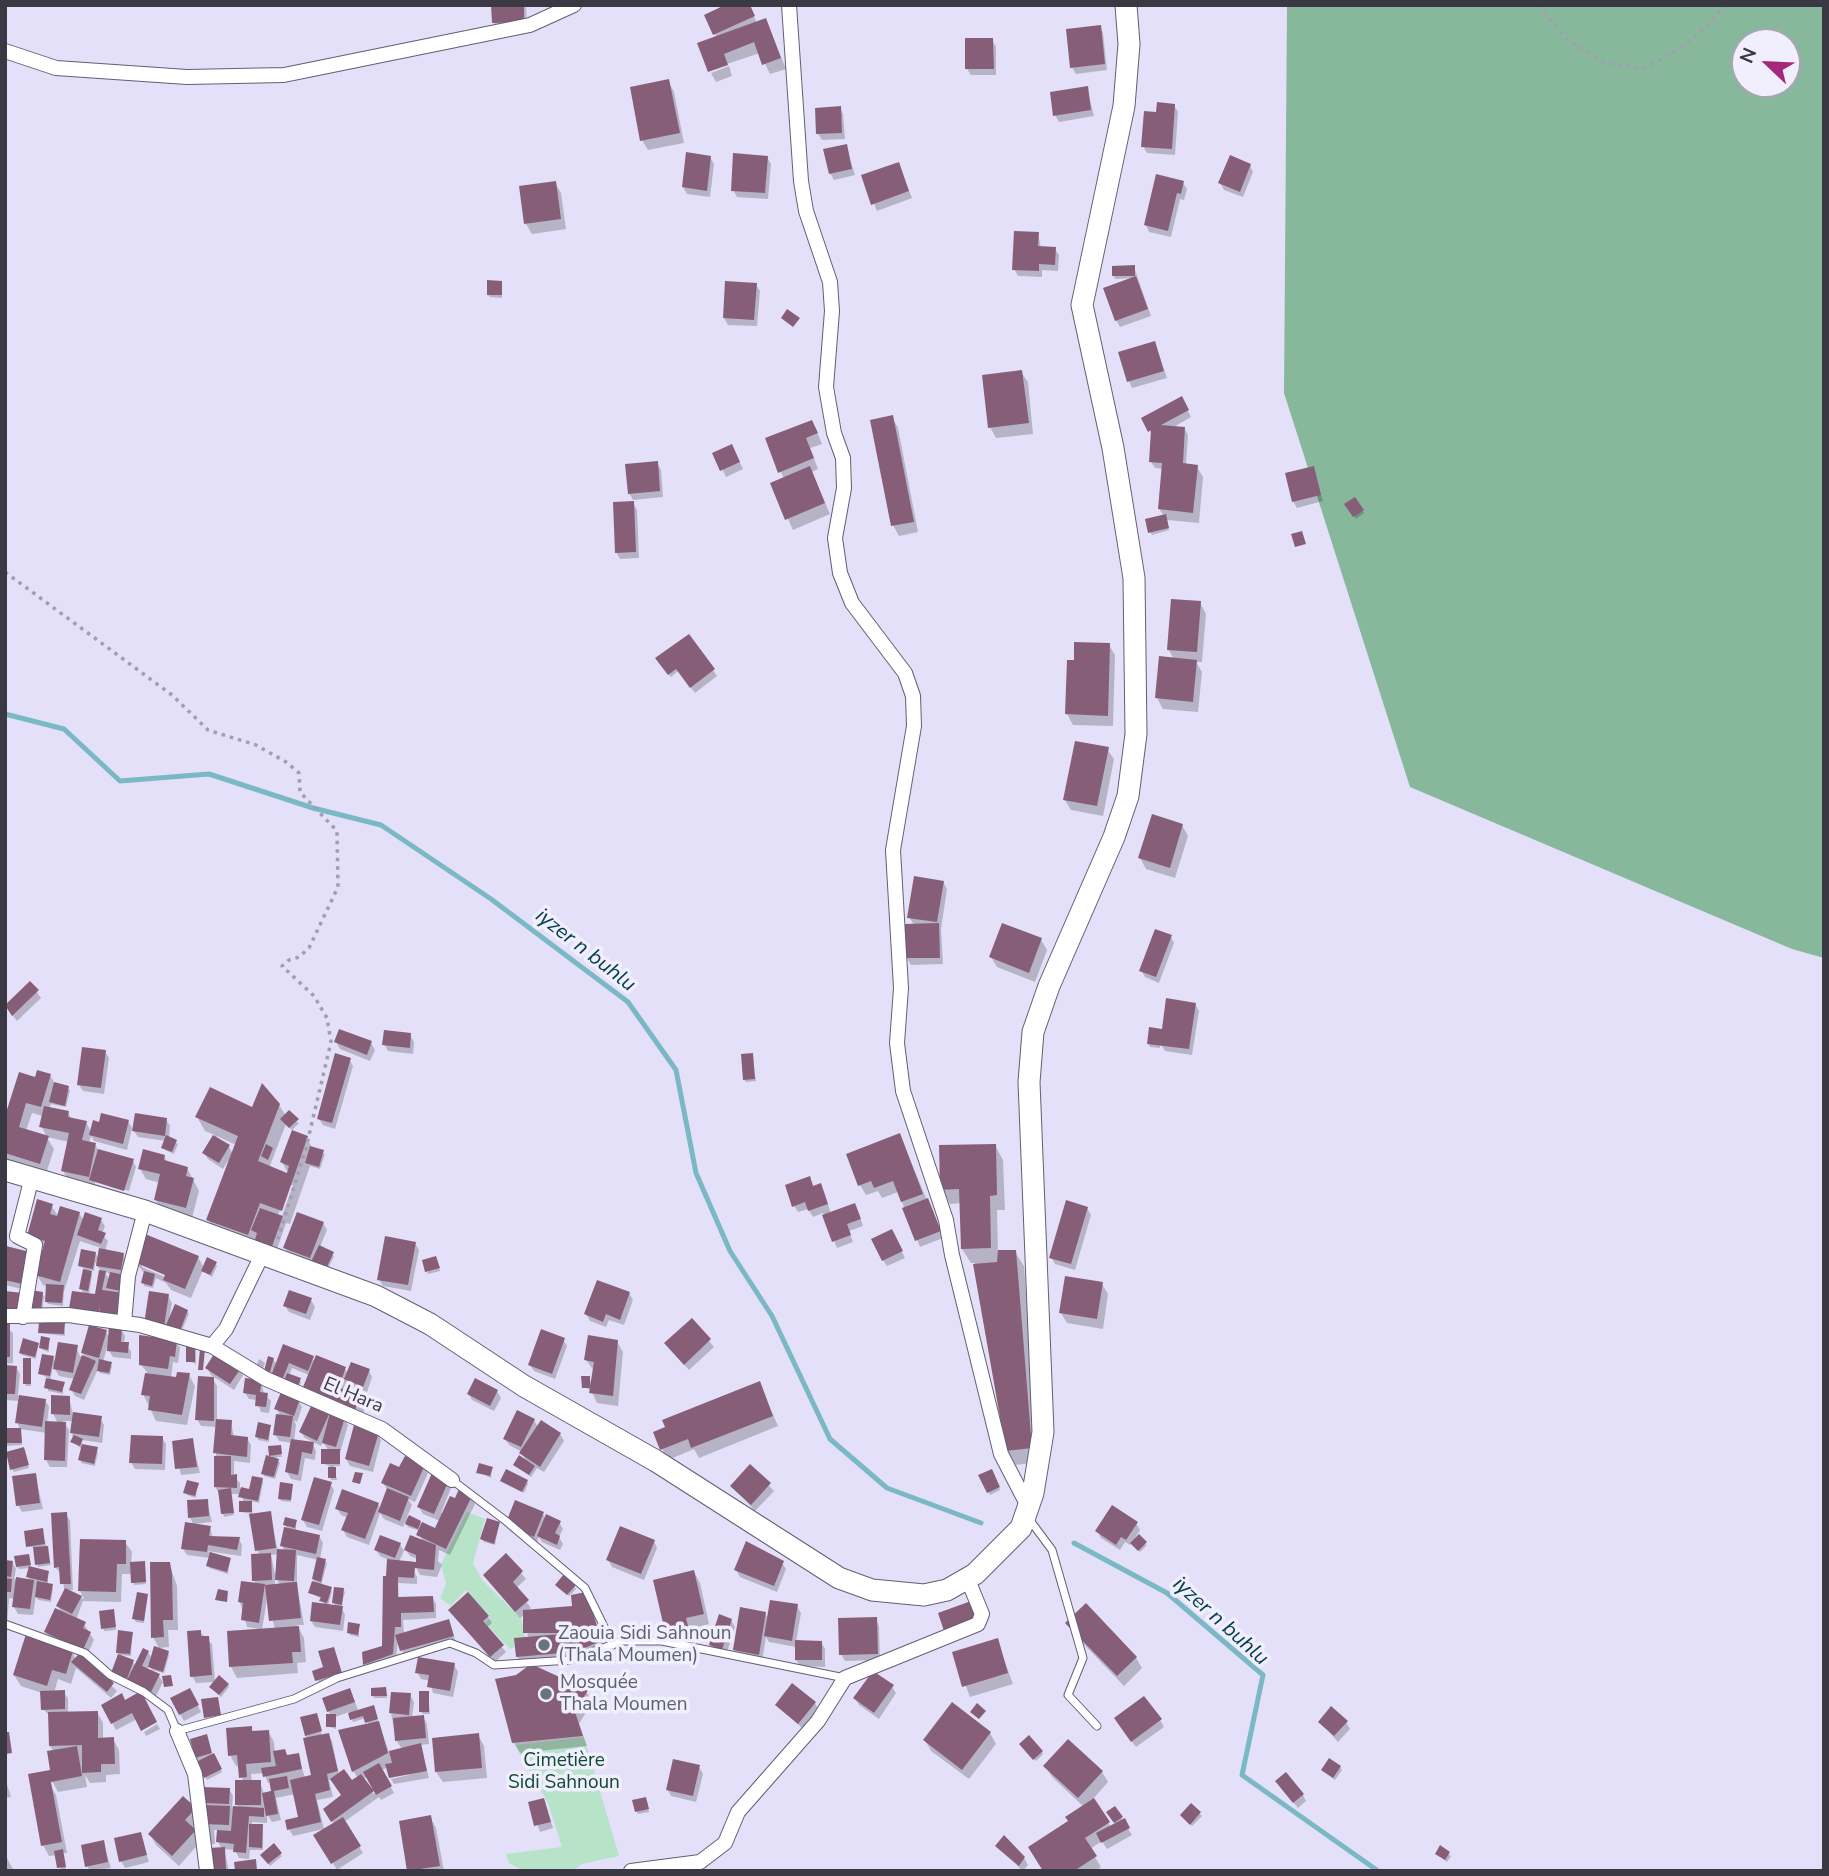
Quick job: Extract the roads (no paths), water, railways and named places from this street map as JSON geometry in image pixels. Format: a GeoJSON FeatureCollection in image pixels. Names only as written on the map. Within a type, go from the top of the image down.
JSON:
{"type":"FeatureCollection","features":[{"type":"Feature","properties":{"kind":"main road"},"geometry":{"type":"LineString","coordinates":[[5,1170],[145,1212],[376,1296],[430,1324],[524,1386],[656,1461],[839,1578],[872,1590],[924,1595],[947,1590],[972,1577],[1026,1517],[1043,1432],[1029,1082],[1033,1032],[1049,986],[1114,837],[1128,796],[1136,734],[1134,578],[1115,460],[1082,305],[1124,106],[1129,44],[1126,5]]}},
{"type":"Feature","properties":{"kind":"street"},"geometry":{"type":"LineString","coordinates":[[5,51],[56,68],[187,77],[284,75],[530,25],[574,5]]}},
{"type":"Feature","properties":{"kind":"street"},"geometry":{"type":"LineString","coordinates":[[789,5],[801,181],[806,211],[830,282],[832,311],[826,387],[834,433],[843,458],[844,488],[835,538],[840,573],[852,604],[905,673],[913,695],[914,726],[893,850],[901,988],[897,1043],[903,1091],[946,1220],[955,1269],[1001,1454],[1026,1517]]}},
{"type":"Feature","properties":{"kind":"street"},"geometry":{"type":"LineString","coordinates":[[23,1317],[35,1245],[17,1236],[32,1177]]}},
{"type":"Feature","properties":{"kind":"street"},"geometry":{"type":"LineString","coordinates":[[124,1323],[128,1276],[145,1212]]}},
{"type":"Feature","properties":{"kind":"street"},"geometry":{"type":"LineString","coordinates":[[212,1346],[226,1329],[267,1256]]}},
{"type":"Feature","properties":{"kind":"street","name":"El Hara"},"geometry":{"type":"LineString","coordinates":[[5,1316],[68,1315],[124,1323],[212,1346],[266,1379],[382,1429],[452,1480]]}},
{"type":"Feature","properties":{"kind":"street"},"geometry":{"type":"LineString","coordinates":[[631,1871],[700,1863],[725,1843],[738,1812],[818,1721],[845,1678],[978,1624],[982,1614],[972,1577]]}},
{"type":"Feature","properties":{"kind":"street"},"geometry":{"type":"LineString","coordinates":[[177,1731],[195,1774],[207,1871]]}},
{"type":"Feature","properties":{"kind":"lane","name":"El Hara"},"geometry":{"type":"LineString","coordinates":[[452,1480],[506,1521],[585,1588],[613,1645]]}},
{"type":"Feature","properties":{"kind":"lane"},"geometry":{"type":"LineString","coordinates":[[1026,1517],[1052,1550],[1083,1658],[1068,1695],[1097,1726]]}},
{"type":"Feature","properties":{"kind":"lane"},"geometry":{"type":"LineString","coordinates":[[5,1624],[85,1653],[110,1675],[155,1698],[168,1710],[177,1731],[294,1699],[337,1678],[450,1643],[476,1653],[494,1665],[570,1660],[622,1641],[662,1641],[845,1678]]}},
{"type":"Feature","properties":{"kind":"waterway","name":"iγzer n buhlu"},"geometry":{"type":"LineString","coordinates":[[5,714],[64,729],[120,781],[209,774],[313,808],[381,825],[491,899],[628,1002],[676,1070],[696,1173],[730,1251],[772,1316],[830,1439],[887,1488],[981,1523]]}},
{"type":"Feature","properties":{"kind":"waterway","name":"iγzer n buhlu"},"geometry":{"type":"LineString","coordinates":[[1074,1543],[1167,1593],[1263,1675],[1242,1775],[1378,1871]]}},
{"type":"Feature","properties":{"kind":"place","name":"Zaouia Sidi Sahnoun (Thala Moumen)"},"geometry":{"type":"Point","coordinates":[544,1645]}},
{"type":"Feature","properties":{"kind":"place","name":"Mosquée Thala Moumen"},"geometry":{"type":"Point","coordinates":[546,1694]}},
{"type":"Feature","properties":{"kind":"park label","name":"Cimetière Sidi Sahnoun"},"geometry":{"type":"Point","coordinates":[564,1772]}}]}
